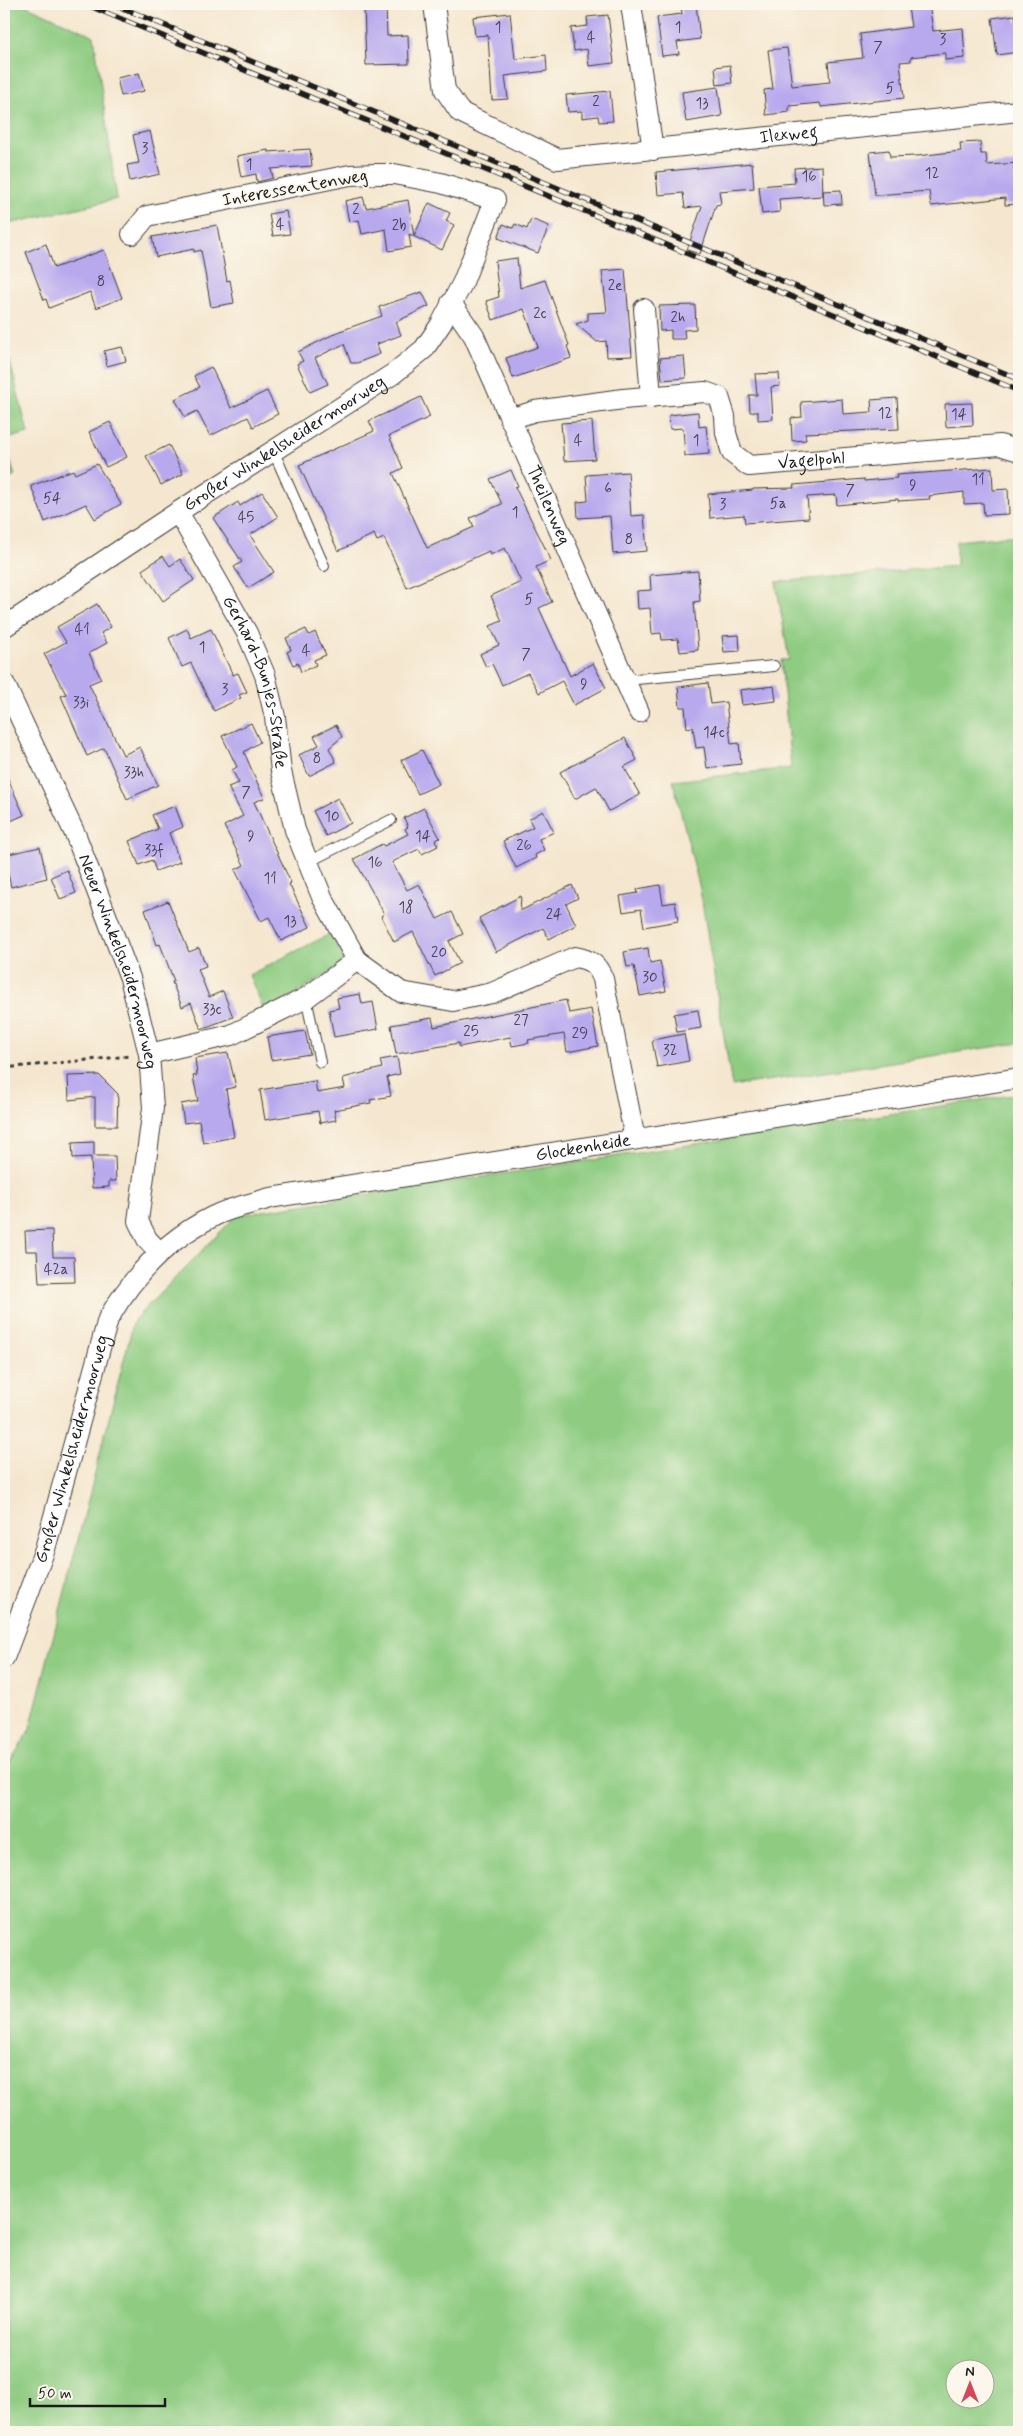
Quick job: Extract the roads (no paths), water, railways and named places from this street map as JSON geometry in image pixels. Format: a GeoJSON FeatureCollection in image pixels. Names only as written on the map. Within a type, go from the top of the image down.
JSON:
{"type":"FeatureCollection","features":[{"type":"Feature","properties":{"kind":"street","name":"Ilexweg"},"geometry":{"type":"LineString","coordinates":[[434,4],[445,90],[460,112],[557,159],[1019,111]]}},
{"type":"Feature","properties":{"kind":"street"},"geometry":{"type":"LineString","coordinates":[[631,4],[653,150]]}},
{"type":"Feature","properties":{"kind":"street","name":"Interessentenweg"},"geometry":{"type":"LineString","coordinates":[[132,234],[148,216],[350,175],[394,174],[441,182],[494,200]]}},
{"type":"Feature","properties":{"kind":"street","name":"Großer Winkelsheidermoorweg"},"geometry":{"type":"LineString","coordinates":[[4,627],[273,450],[393,374],[424,349],[463,282],[494,200]]}},
{"type":"Feature","properties":{"kind":"street","name":"Theilenweg"},"geometry":{"type":"LineString","coordinates":[[451,303],[474,336],[639,712]]}},
{"type":"Feature","properties":{"kind":"street"},"geometry":{"type":"LineString","coordinates":[[644,309],[650,397]]}},
{"type":"Feature","properties":{"kind":"street","name":"Vagelpohl"},"geometry":{"type":"LineString","coordinates":[[510,419],[535,412],[705,392],[719,397],[732,452],[749,466],[1000,445],[1019,452]]}},
{"type":"Feature","properties":{"kind":"street","name":"Gerhard-Bunjes-Straße"},"geometry":{"type":"LineString","coordinates":[[178,512],[247,634],[265,675],[275,718],[281,771],[295,830],[322,897],[357,960],[401,992],[454,1001],[492,993],[575,957],[588,960],[598,966],[603,979],[635,1139]]}},
{"type":"Feature","properties":{"kind":"street","name":"Neuer Winkelsheidermoorweg"},"geometry":{"type":"LineString","coordinates":[[4,683],[76,836],[130,978],[149,1054],[153,1108],[138,1221],[148,1239],[160,1252]]}},
{"type":"Feature","properties":{"kind":"street"},"geometry":{"type":"LineString","coordinates":[[149,1054],[231,1035],[306,998],[357,960]]}},
{"type":"Feature","properties":{"kind":"street","name":"Glockenheide"},"geometry":{"type":"LineString","coordinates":[[160,1252],[215,1215],[270,1198],[1019,1078]]}},
{"type":"Feature","properties":{"kind":"street","name":"Großer Winkelsheidermoorweg"},"geometry":{"type":"LineString","coordinates":[[4,1658],[44,1549],[108,1319],[125,1290],[160,1252]]}},
{"type":"Feature","properties":{"kind":"lane"},"geometry":{"type":"LineString","coordinates":[[273,450],[324,566]]}},
{"type":"Feature","properties":{"kind":"lane"},"geometry":{"type":"LineString","coordinates":[[626,680],[774,666]]}},
{"type":"Feature","properties":{"kind":"lane"},"geometry":{"type":"LineString","coordinates":[[308,862],[391,820]]}},
{"type":"Feature","properties":{"kind":"lane"},"geometry":{"type":"LineString","coordinates":[[306,998],[320,1062]]}},
{"type":"Feature","properties":{"kind":"railway"},"geometry":{"type":"LineString","coordinates":[[85,4],[1019,391]]}},
{"type":"Feature","properties":{"kind":"railway"},"geometry":{"type":"LineString","coordinates":[[113,4],[1019,379]]}}]}
